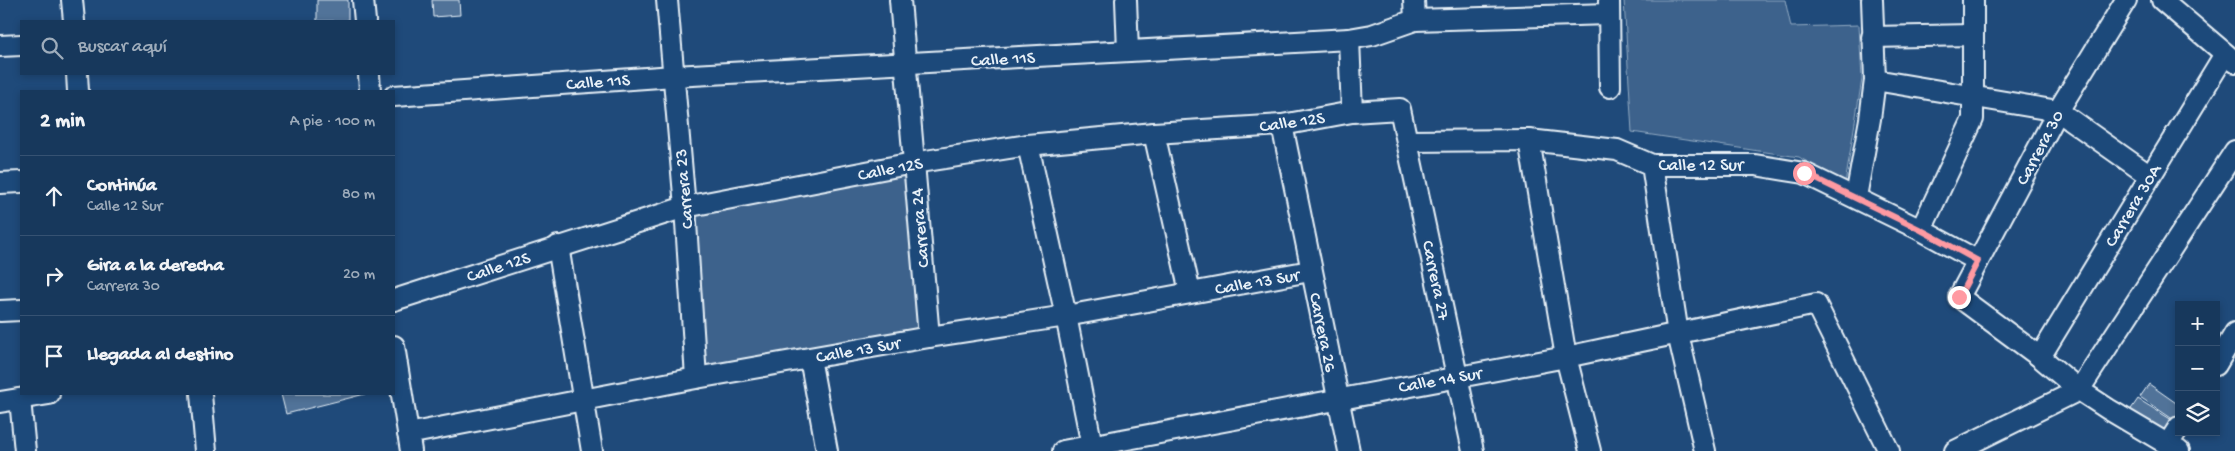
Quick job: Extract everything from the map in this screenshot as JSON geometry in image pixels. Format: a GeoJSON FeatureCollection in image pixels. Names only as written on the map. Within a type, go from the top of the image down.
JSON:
{"type":"FeatureCollection","features":[{"type":"Feature","properties":{"kind":"street"},"geometry":{"type":"LineString","coordinates":[[72,0],[74,20]]}},
{"type":"Feature","properties":{"kind":"street"},"geometry":{"type":"LineString","coordinates":[[363,0],[364,20]]}},
{"type":"Feature","properties":{"kind":"street","name":"Carrera 23"},"geometry":{"type":"LineString","coordinates":[[667,0],[685,207],[696,378]]}},
{"type":"Feature","properties":{"kind":"street","name":"Carrera 24"},"geometry":{"type":"LineString","coordinates":[[900,0],[929,337]]}},
{"type":"Feature","properties":{"kind":"street"},"geometry":{"type":"LineString","coordinates":[[1126,0],[1128,51]]}},
{"type":"Feature","properties":{"kind":"street"},"geometry":{"type":"LineString","coordinates":[[1414,0],[1415,20]]}},
{"type":"Feature","properties":{"kind":"street"},"geometry":{"type":"LineString","coordinates":[[1856,197],[1875,80],[1872,0]]}},
{"type":"Feature","properties":{"kind":"street"},"geometry":{"type":"LineString","coordinates":[[1921,230],[1974,119],[1973,0]]}},
{"type":"Feature","properties":{"kind":"street","name":"Carrera 30"},"geometry":{"type":"LineString","coordinates":[[2040,357],[1959,297],[2058,111],[2126,0]]}},
{"type":"Feature","properties":{"kind":"street"},"geometry":{"type":"LineString","coordinates":[[2162,0],[2230,58]]}},
{"type":"Feature","properties":{"kind":"street"},"geometry":{"type":"LineString","coordinates":[[1609,7],[1610,87]]}},
{"type":"Feature","properties":{"kind":"street","name":"Calle 11S"},"geometry":{"type":"LineString","coordinates":[[395,96],[674,76],[1349,39],[1372,35],[1415,20],[1514,9],[1609,7]]}},
{"type":"Feature","properties":{"kind":"street"},"geometry":{"type":"LineString","coordinates":[[1872,37],[1974,36]]}},
{"type":"Feature","properties":{"kind":"street"},"geometry":{"type":"LineString","coordinates":[[1349,39],[1352,112]]}},
{"type":"Feature","properties":{"kind":"street"},"geometry":{"type":"LineString","coordinates":[[0,46],[20,45]]}},
{"type":"Feature","properties":{"kind":"street","name":"Carrera 30A"},"geometry":{"type":"LineString","coordinates":[[2040,357],[2150,176],[2230,58]]}},
{"type":"Feature","properties":{"kind":"street"},"geometry":{"type":"LineString","coordinates":[[77,75],[78,90]]}},
{"type":"Feature","properties":{"kind":"street"},"geometry":{"type":"LineString","coordinates":[[369,75],[370,90]]}},
{"type":"Feature","properties":{"kind":"street"},"geometry":{"type":"LineString","coordinates":[[1875,80],[2058,111],[2150,176]]}},
{"type":"Feature","properties":{"kind":"street","name":"Calle 12S"},"geometry":{"type":"LineString","coordinates":[[395,300],[558,246],[685,207],[913,163],[1028,145],[1154,132],[1282,125],[1352,112],[1400,109]]}},
{"type":"Feature","properties":{"kind":"street","name":"Carrera 27"},"geometry":{"type":"LineString","coordinates":[[1400,109],[1473,451]]}},
{"type":"Feature","properties":{"kind":"street","name":"Carrera 26"},"geometry":{"type":"LineString","coordinates":[[1282,125],[1310,271],[1349,451]]}},
{"type":"Feature","properties":{"kind":"street"},"geometry":{"type":"LineString","coordinates":[[1154,132],[1190,292]]}},
{"type":"Feature","properties":{"kind":"street"},"geometry":{"type":"LineString","coordinates":[[1529,140],[1566,356],[1590,451]]}},
{"type":"Feature","properties":{"kind":"street","name":"Calle 12 Sur"},"geometry":{"type":"LineString","coordinates":[[1407,141],[1529,140],[1617,150],[1652,165],[1755,165],[1804,173],[1856,197],[1978,261]]}},
{"type":"Feature","properties":{"kind":"street"},"geometry":{"type":"LineString","coordinates":[[1028,145],[1066,316],[1092,448]]}},
{"type":"Feature","properties":{"kind":"street"},"geometry":{"type":"LineString","coordinates":[[1955,451],[2079,390],[2235,151]]}},
{"type":"Feature","properties":{"kind":"street"},"geometry":{"type":"LineString","coordinates":[[1652,165],[1678,334],[1705,451]]}},
{"type":"Feature","properties":{"kind":"street"},"geometry":{"type":"LineString","coordinates":[[0,183],[20,182]]}},
{"type":"Feature","properties":{"kind":"street"},"geometry":{"type":"LineString","coordinates":[[558,246],[592,451]]}},
{"type":"Feature","properties":{"kind":"street","name":"Calle 13 Sur"},"geometry":{"type":"LineString","coordinates":[[409,442],[584,400],[696,378],[929,337],[1066,316],[1310,271]]}},
{"type":"Feature","properties":{"kind":"street","name":"Calle 14 Sur"},"geometry":{"type":"LineString","coordinates":[[1063,451],[1092,448],[1338,398],[1566,356],[1816,304],[1889,451]]}},
{"type":"Feature","properties":{"kind":"street"},"geometry":{"type":"LineString","coordinates":[[0,312],[20,310]]}},
{"type":"Feature","properties":{"kind":"street"},"geometry":{"type":"LineString","coordinates":[[395,352],[409,442]]}},
{"type":"Feature","properties":{"kind":"street"},"geometry":{"type":"LineString","coordinates":[[2040,357],[2079,390],[2174,448]]}},
{"type":"Feature","properties":{"kind":"street"},"geometry":{"type":"LineString","coordinates":[[810,358],[827,451]]}},
{"type":"Feature","properties":{"kind":"street"},"geometry":{"type":"LineString","coordinates":[[0,402],[42,395]]}},
{"type":"Feature","properties":{"kind":"street"},"geometry":{"type":"LineString","coordinates":[[201,395],[206,451]]}},
{"type":"Feature","properties":{"kind":"street"},"geometry":{"type":"LineString","coordinates":[[20,398],[25,451]]}},
{"type":"Feature","properties":{"kind":"shaded area"},"geometry":{"type":"Polygon","coordinates":[[[1624,0],[1785,0],[1791,27],[1859,25],[1862,79],[1845,184],[1799,157],[1632,132],[1624,0]]]}},
{"type":"Feature","properties":{"kind":"shaded area"},"geometry":{"type":"Polygon","coordinates":[[[905,171],[920,332],[704,370],[695,212],[905,171]]]}},
{"type":"Feature","properties":{"kind":"building"},"geometry":{"type":"Polygon","coordinates":[[[317,0],[348,0],[348,20],[317,20],[317,0]]]}},
{"type":"Feature","properties":{"kind":"building"},"geometry":{"type":"Polygon","coordinates":[[[432,0],[459,0],[460,15],[433,17],[432,0]]]}},
{"type":"Feature","properties":{"kind":"building"},"geometry":{"type":"Polygon","coordinates":[[[2149,384],[2175,402],[2175,421],[2140,397],[2149,384]]]}},
{"type":"Feature","properties":{"kind":"building"},"geometry":{"type":"Polygon","coordinates":[[[281,395],[361,395],[286,414],[281,395]]]}},
{"type":"Feature","properties":{"kind":"building"},"geometry":{"type":"Polygon","coordinates":[[[2138,399],[2172,420],[2161,436],[2127,415],[2138,399]]]}},
{"type":"Feature","properties":{"kind":"route"},"geometry":{"type":"LineString","coordinates":[[1804,173],[1856,197],[1978,261],[1959,297]]}}]}
